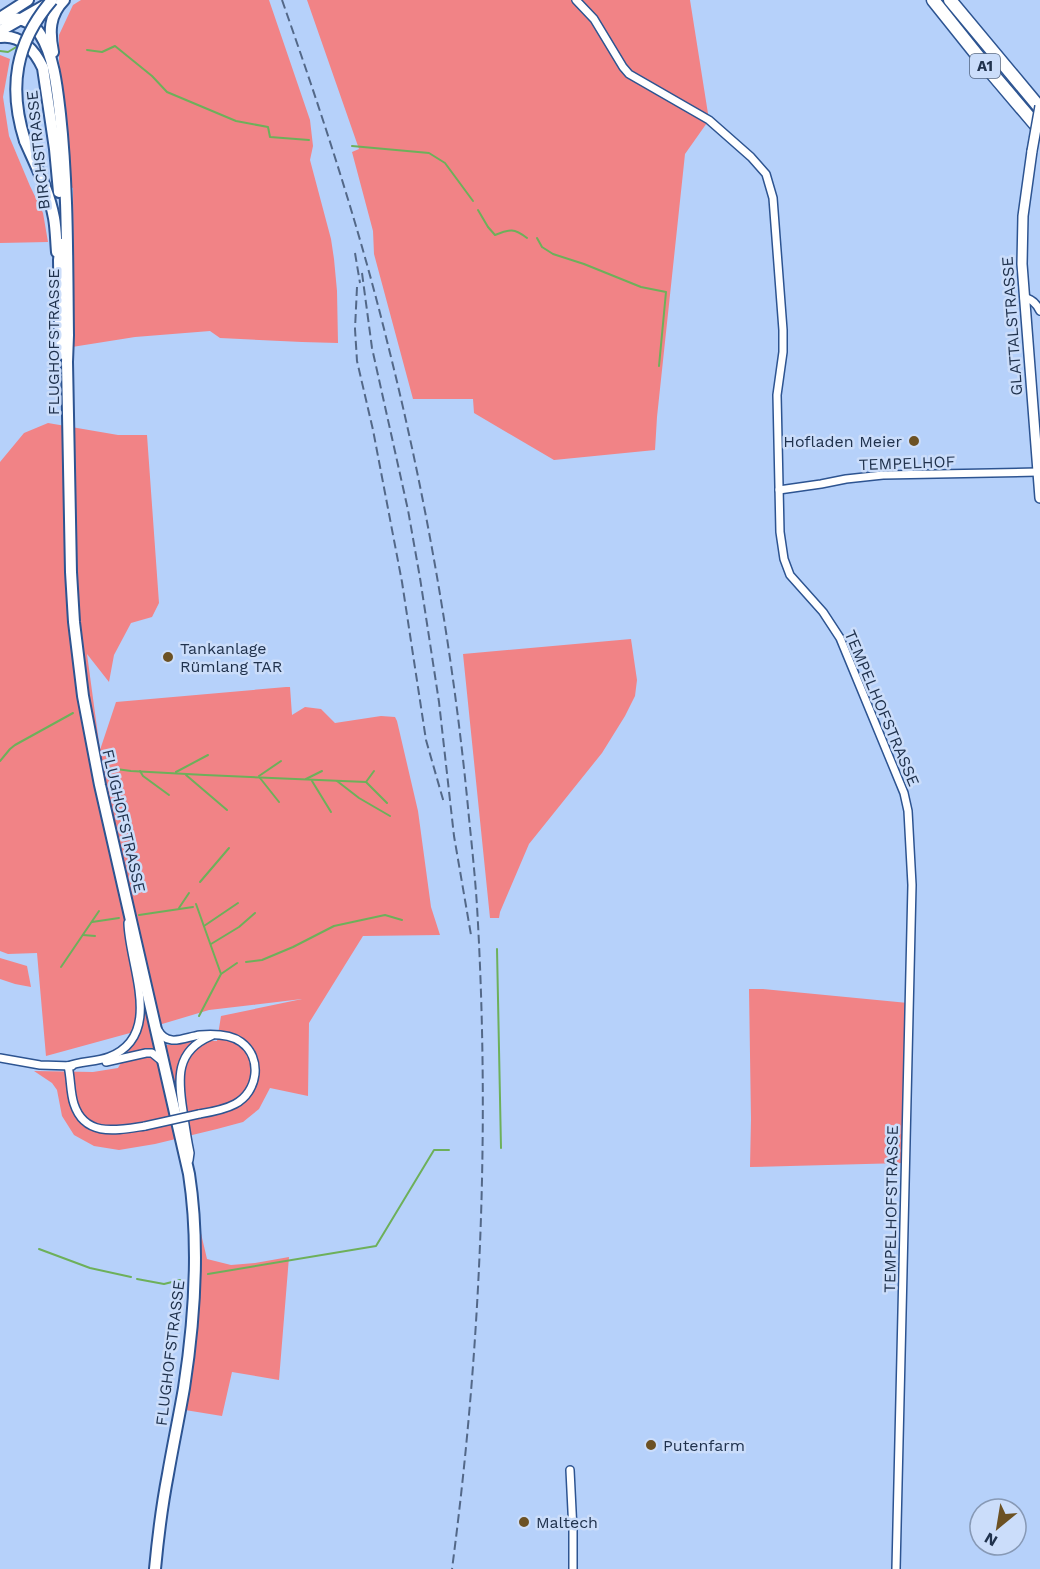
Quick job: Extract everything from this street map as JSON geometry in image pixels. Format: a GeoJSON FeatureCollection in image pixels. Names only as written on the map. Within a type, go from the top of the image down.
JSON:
{"type":"FeatureCollection","features":[{"type":"Feature","properties":{"kind":"highway","name":"A1"},"geometry":{"type":"LineString","coordinates":[[933,0],[1040,130]]}},
{"type":"Feature","properties":{"kind":"highway","name":"A1"},"geometry":{"type":"LineString","coordinates":[[951,0],[1040,107]]}},
{"type":"Feature","properties":{"kind":"main road","name":"BIRCHSTRASSE"},"geometry":{"type":"LineString","coordinates":[[0,19],[28,0]]}},
{"type":"Feature","properties":{"kind":"main road","name":"BIRCHSTRASSE"},"geometry":{"type":"LineString","coordinates":[[0,31],[53,0]]}},
{"type":"Feature","properties":{"kind":"main road","name":"BIRCHSTRASSE"},"geometry":{"type":"LineString","coordinates":[[53,0],[28,34],[18,69],[16,90],[17,111],[25,141],[46,190],[54,218],[59,260],[61,349],[66,362]]}},
{"type":"Feature","properties":{"kind":"main road","name":"BIRCHSTRASSE"},"geometry":{"type":"LineString","coordinates":[[55,72],[51,23],[54,12],[64,0]]}},
{"type":"Feature","properties":{"kind":"main road","name":"BIRCHSTRASSE"},"geometry":{"type":"LineString","coordinates":[[0,19],[11,17],[31,24],[39,33],[55,72]]}},
{"type":"Feature","properties":{"kind":"main road","name":"BIRCHSTRASSE"},"geometry":{"type":"LineString","coordinates":[[0,37],[17,38],[31,48],[39,60],[45,77],[59,192],[61,250],[59,260]]}},
{"type":"Feature","properties":{"kind":"main road","name":"FLUGHOFSTRASSE"},"geometry":{"type":"LineString","coordinates":[[55,72],[65,171],[68,335],[66,362],[71,572],[82,696],[99,784],[189,1174],[194,1213],[193,1317],[184,1387],[167,1474],[155,1569]]}},
{"type":"Feature","properties":{"kind":"street","name":"TEMPELHOFSTRASSE"},"geometry":{"type":"LineString","coordinates":[[576,0],[594,19],[629,74],[709,120],[751,157],[766,174],[771,186],[783,330],[783,352],[777,395],[781,539],[784,559],[790,575],[823,612],[840,638],[904,793],[908,811],[912,885],[896,1569]]}},
{"type":"Feature","properties":{"kind":"street","name":"GLATTALSTRASSE"},"geometry":{"type":"LineString","coordinates":[[1040,107],[1022,226],[1024,298],[1040,498]]}},
{"type":"Feature","properties":{"kind":"street"},"geometry":{"type":"LineString","coordinates":[[1024,298],[1030,299],[1040,311]]}},
{"type":"Feature","properties":{"kind":"street","name":"TEMPELHOF"},"geometry":{"type":"LineString","coordinates":[[779,490],[883,475],[1038,472]]}},
{"type":"Feature","properties":{"kind":"street"},"geometry":{"type":"LineString","coordinates":[[68,1066],[119,1052],[131,1041],[139,1027],[141,1002],[128,936],[127,902]]}},
{"type":"Feature","properties":{"kind":"street"},"geometry":{"type":"LineString","coordinates":[[68,1066],[74,1104],[79,1113],[94,1127],[109,1130],[222,1109],[235,1104],[249,1093],[255,1078],[254,1062],[245,1045],[231,1037],[214,1035],[169,1040],[161,1035],[155,1023]]}},
{"type":"Feature","properties":{"kind":"street"},"geometry":{"type":"LineString","coordinates":[[189,1174],[190,1153],[179,1084],[181,1067],[193,1047],[214,1035]]}},
{"type":"Feature","properties":{"kind":"street"},"geometry":{"type":"LineString","coordinates":[[0,1058],[40,1065],[76,1067],[152,1053],[164,1063]]}},
{"type":"Feature","properties":{"kind":"street"},"geometry":{"type":"LineString","coordinates":[[570,1470],[573,1569]]}},
{"type":"Feature","properties":{"kind":"shaded area"},"geometry":{"type":"Polygon","coordinates":[[[81,0],[269,0],[310,120],[313,146],[310,160],[334,259],[338,343],[220,338],[210,331],[135,337],[72,347],[74,336],[73,188],[70,187],[68,135],[59,61],[59,35],[73,5],[81,0]]]}},
{"type":"Feature","properties":{"kind":"shaded area"},"geometry":{"type":"Polygon","coordinates":[[[307,0],[690,0],[709,120],[685,154],[655,450],[554,460],[474,413],[473,399],[413,399],[374,254],[373,231],[352,152],[359,149],[307,0]]]}},
{"type":"Feature","properties":{"kind":"shaded area"},"geometry":{"type":"Polygon","coordinates":[[[0,55],[10,59],[3,97],[9,136],[43,213],[48,242],[0,243],[0,55]]]}},
{"type":"Feature","properties":{"kind":"shaded area"},"geometry":{"type":"Polygon","coordinates":[[[48,423],[118,435],[147,435],[159,603],[152,617],[131,623],[114,655],[109,682],[87,654],[100,750],[116,702],[290,687],[292,715],[305,707],[321,709],[335,723],[381,716],[395,717],[418,811],[431,907],[440,935],[363,936],[309,1023],[308,1096],[270,1088],[259,1109],[243,1122],[155,1144],[119,1150],[94,1146],[74,1135],[62,1116],[57,1090],[52,1083],[34,1071],[93,1072],[118,1068],[141,1030],[46,1056],[37,953],[8,954],[0,951],[0,462],[24,433],[48,423]],[[302,999],[209,1010],[152,1027],[156,1047],[195,1040],[217,1041],[221,1016],[302,999]]]}},
{"type":"Feature","properties":{"kind":"shaded area"},"geometry":{"type":"Polygon","coordinates":[[[631,639],[637,680],[635,696],[625,716],[602,753],[529,844],[499,918],[490,918],[463,654],[631,639]]]}},
{"type":"Feature","properties":{"kind":"shaded area"},"geometry":{"type":"Polygon","coordinates":[[[0,958],[27,966],[31,987],[0,979],[0,958]]]}},
{"type":"Feature","properties":{"kind":"shaded area"},"geometry":{"type":"Polygon","coordinates":[[[749,989],[908,1003],[903,1163],[750,1167],[749,989]]]}},
{"type":"Feature","properties":{"kind":"shaded area"},"geometry":{"type":"Polygon","coordinates":[[[199,1225],[207,1259],[231,1265],[289,1257],[279,1380],[232,1372],[222,1416],[185,1410],[196,1335],[199,1225]]]}},
{"type":"Feature","properties":{"kind":"waterway"},"geometry":{"type":"LineString","coordinates":[[0,51],[8,52],[18,46]]}},
{"type":"Feature","properties":{"kind":"waterway"},"geometry":{"type":"LineString","coordinates":[[87,50],[102,52],[115,46],[152,76],[167,92],[236,121],[268,127],[270,137],[309,140]]}},
{"type":"Feature","properties":{"kind":"waterway"},"geometry":{"type":"LineString","coordinates":[[352,146],[429,153],[445,163],[473,201]]}},
{"type":"Feature","properties":{"kind":"waterway"},"geometry":{"type":"LineString","coordinates":[[478,210],[495,235],[512,230],[527,238]]}},
{"type":"Feature","properties":{"kind":"waterway"},"geometry":{"type":"LineString","coordinates":[[537,238],[542,247],[553,254],[641,287],[666,292],[659,366]]}},
{"type":"Feature","properties":{"kind":"waterway"},"geometry":{"type":"LineString","coordinates":[[0,761],[15,745],[73,713]]}},
{"type":"Feature","properties":{"kind":"waterway"},"geometry":{"type":"LineString","coordinates":[[176,772],[208,755]]}},
{"type":"Feature","properties":{"kind":"waterway"},"geometry":{"type":"LineString","coordinates":[[259,776],[281,761]]}},
{"type":"Feature","properties":{"kind":"waterway"},"geometry":{"type":"LineString","coordinates":[[109,768],[366,782],[387,803]]}},
{"type":"Feature","properties":{"kind":"waterway"},"geometry":{"type":"LineString","coordinates":[[140,771],[143,776],[169,795]]}},
{"type":"Feature","properties":{"kind":"waterway"},"geometry":{"type":"LineString","coordinates":[[306,779],[322,771]]}},
{"type":"Feature","properties":{"kind":"waterway"},"geometry":{"type":"LineString","coordinates":[[366,782],[374,771]]}},
{"type":"Feature","properties":{"kind":"waterway"},"geometry":{"type":"LineString","coordinates":[[186,775],[227,810]]}},
{"type":"Feature","properties":{"kind":"waterway"},"geometry":{"type":"LineString","coordinates":[[260,778],[279,802]]}},
{"type":"Feature","properties":{"kind":"waterway"},"geometry":{"type":"LineString","coordinates":[[312,781],[331,812]]}},
{"type":"Feature","properties":{"kind":"waterway"},"geometry":{"type":"LineString","coordinates":[[337,781],[359,798],[390,816]]}},
{"type":"Feature","properties":{"kind":"waterway"},"geometry":{"type":"LineString","coordinates":[[200,882],[229,848]]}},
{"type":"Feature","properties":{"kind":"waterway"},"geometry":{"type":"LineString","coordinates":[[179,908],[189,893]]}},
{"type":"Feature","properties":{"kind":"waterway"},"geometry":{"type":"LineString","coordinates":[[204,926],[238,903]]}},
{"type":"Feature","properties":{"kind":"waterway"},"geometry":{"type":"LineString","coordinates":[[196,904],[221,974]]}},
{"type":"Feature","properties":{"kind":"waterway"},"geometry":{"type":"LineString","coordinates":[[139,915],[193,907]]}},
{"type":"Feature","properties":{"kind":"waterway"},"geometry":{"type":"LineString","coordinates":[[61,967],[99,911]]}},
{"type":"Feature","properties":{"kind":"waterway"},"geometry":{"type":"LineString","coordinates":[[211,944],[239,927],[255,913]]}},
{"type":"Feature","properties":{"kind":"waterway"},"geometry":{"type":"LineString","coordinates":[[246,962],[262,960],[334,926],[385,915],[402,920]]}},
{"type":"Feature","properties":{"kind":"waterway"},"geometry":{"type":"LineString","coordinates":[[92,922],[119,918]]}},
{"type":"Feature","properties":{"kind":"waterway"},"geometry":{"type":"LineString","coordinates":[[83,935],[95,936]]}},
{"type":"Feature","properties":{"kind":"waterway"},"geometry":{"type":"LineString","coordinates":[[497,949],[501,1148]]}},
{"type":"Feature","properties":{"kind":"waterway"},"geometry":{"type":"LineString","coordinates":[[199,1016],[221,974],[237,963]]}},
{"type":"Feature","properties":{"kind":"waterway"},"geometry":{"type":"LineString","coordinates":[[208,1274],[376,1246],[434,1150],[449,1150]]}},
{"type":"Feature","properties":{"kind":"waterway"},"geometry":{"type":"LineString","coordinates":[[39,1249],[90,1268],[131,1277]]}},
{"type":"Feature","properties":{"kind":"waterway"},"geometry":{"type":"LineString","coordinates":[[137,1279],[164,1284],[180,1280]]}},
{"type":"Feature","properties":{"kind":"railway"},"geometry":{"type":"LineString","coordinates":[[282,0],[325,125],[351,210],[375,294],[400,396],[437,576],[463,757],[477,906],[481,989],[482,1155],[480,1238],[470,1404],[452,1569]]}},
{"type":"Feature","properties":{"kind":"railway"},"geometry":{"type":"LineString","coordinates":[[355,253],[360,283]]}},
{"type":"Feature","properties":{"kind":"railway"},"geometry":{"type":"LineString","coordinates":[[362,273],[372,348],[408,510],[420,578],[439,702],[454,836],[471,935]]}},
{"type":"Feature","properties":{"kind":"railway"},"geometry":{"type":"LineString","coordinates":[[357,287],[355,329],[357,361],[373,430],[402,582],[426,740],[444,803]]}},
{"type":"Feature","properties":{"kind":"place","name":"Hofladen Meier"},"geometry":{"type":"Point","coordinates":[914,441]}},
{"type":"Feature","properties":{"kind":"place","name":"Tankanlage Rümlang TAR"},"geometry":{"type":"Point","coordinates":[168,657]}},
{"type":"Feature","properties":{"kind":"place","name":"Putenfarm"},"geometry":{"type":"Point","coordinates":[651,1445]}},
{"type":"Feature","properties":{"kind":"place","name":"Maltech"},"geometry":{"type":"Point","coordinates":[524,1522]}}]}
